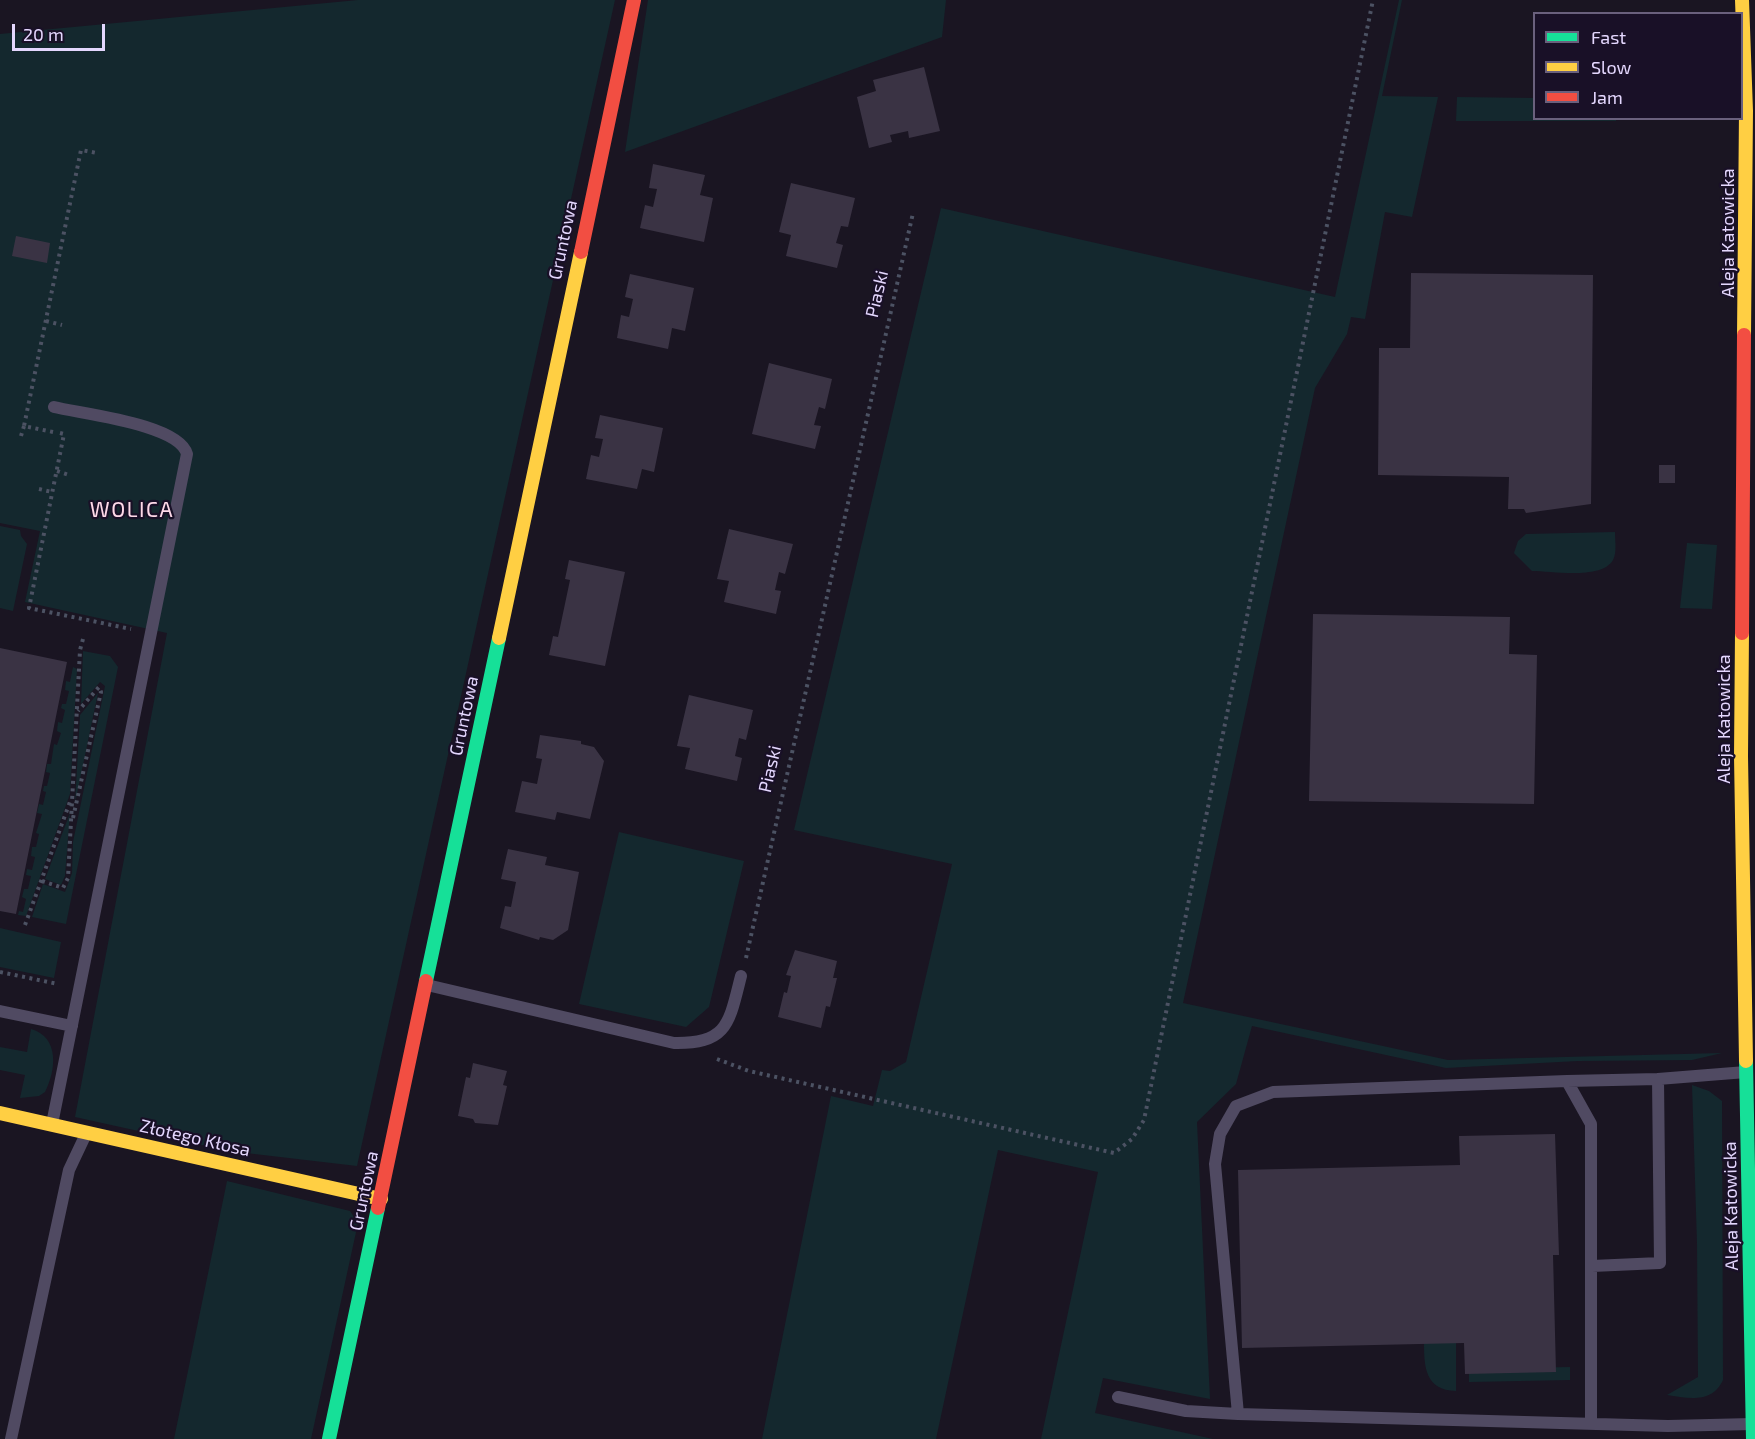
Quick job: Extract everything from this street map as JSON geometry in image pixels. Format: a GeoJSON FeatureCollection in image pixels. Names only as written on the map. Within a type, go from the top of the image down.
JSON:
{"type":"FeatureCollection","features":[{"type":"Feature","properties":{"kind":"street","name":"Gruntowa"},"geometry":{"type":"LineString","coordinates":[[329,1439],[634,0]]}},
{"type":"Feature","properties":{"kind":"street","name":"Aleja Katowicka"},"geometry":{"type":"LineString","coordinates":[[1743,28],[1746,111],[1741,756],[1754,1439]]}},
{"type":"Feature","properties":{"kind":"street","name":"Złotego Kłosa"},"geometry":{"type":"LineString","coordinates":[[0,1113],[381,1199]]}},
{"type":"Feature","properties":{"kind":"lane"},"geometry":{"type":"LineString","coordinates":[[52,1125],[187,454],[179,441],[161,432],[54,407]]}},
{"type":"Feature","properties":{"kind":"lane"},"geometry":{"type":"LineString","coordinates":[[426,984],[674,1044],[698,1044],[715,1037],[725,1026],[741,976]]}},
{"type":"Feature","properties":{"kind":"lane"},"geometry":{"type":"LineString","coordinates":[[0,1011],[72,1026]]}},
{"type":"Feature","properties":{"kind":"lane"},"geometry":{"type":"LineString","coordinates":[[1238,1414],[1215,1164],[1220,1134],[1236,1106],[1273,1092],[1658,1079],[1747,1072]]}},
{"type":"Feature","properties":{"kind":"lane"},"geometry":{"type":"LineString","coordinates":[[1592,1266],[1660,1263],[1658,1079]]}},
{"type":"Feature","properties":{"kind":"lane"},"geometry":{"type":"LineString","coordinates":[[1567,1082],[1591,1124],[1591,1424]]}},
{"type":"Feature","properties":{"kind":"lane"},"geometry":{"type":"LineString","coordinates":[[11,1439],[69,1170],[86,1132]]}},
{"type":"Feature","properties":{"kind":"lane"},"geometry":{"type":"LineString","coordinates":[[1119,1397],[1186,1411],[1238,1414],[1668,1426],[1753,1424]]}},
{"type":"Feature","properties":{"kind":"path"},"geometry":{"type":"LineString","coordinates":[[674,1044],[749,1071],[1114,1153],[1132,1139],[1144,1120],[1373,0]]}},
{"type":"Feature","properties":{"kind":"path","name":"Piaski"},"geometry":{"type":"LineString","coordinates":[[741,976],[914,213]]}},
{"type":"Feature","properties":{"kind":"path"},"geometry":{"type":"LineString","coordinates":[[46,321],[62,325]]}},
{"type":"Feature","properties":{"kind":"path"},"geometry":{"type":"LineString","coordinates":[[21,436],[24,426]]}},
{"type":"Feature","properties":{"kind":"path"},"geometry":{"type":"LineString","coordinates":[[57,471],[69,474]]}},
{"type":"Feature","properties":{"kind":"path"},"geometry":{"type":"LineString","coordinates":[[39,489],[52,492]]}},
{"type":"Feature","properties":{"kind":"path"},"geometry":{"type":"LineString","coordinates":[[42,881],[63,888],[66,883],[80,650],[83,639]]}},
{"type":"Feature","properties":{"kind":"path"},"geometry":{"type":"LineString","coordinates":[[71,824],[79,800],[101,692],[99,687],[78,711]]}},
{"type":"Feature","properties":{"kind":"path"},"geometry":{"type":"LineString","coordinates":[[25,925],[73,792]]}},
{"type":"Feature","properties":{"kind":"path"},"geometry":{"type":"LineString","coordinates":[[0,972],[79,988]]}},
{"type":"Feature","properties":{"kind":"shaded area"},"geometry":{"type":"Polygon","coordinates":[[[358,0],[615,0],[357,1166],[229,1151],[75,1117],[167,633],[25,602],[40,531],[0,523],[0,34],[358,0]]]}},
{"type":"Feature","properties":{"kind":"shaded area"},"geometry":{"type":"Polygon","coordinates":[[[648,0],[946,0],[942,37],[625,152],[648,0]]]}},
{"type":"Feature","properties":{"kind":"shaded area"},"geometry":{"type":"Polygon","coordinates":[[[1399,0],[1402,0],[1382,96],[1438,97],[1412,217],[1385,212],[1365,319],[1351,317],[1347,334],[1315,388],[1183,1003],[1448,1060],[1722,1053],[1692,1060],[1578,1061],[1446,1068],[1252,1026],[1236,1084],[1197,1122],[1210,1399],[1103,1378],[1095,1413],[1213,1439],[1041,1439],[1098,1172],[998,1150],[936,1439],[762,1439],[831,1096],[873,1106],[882,1070],[890,1071],[906,1062],[952,864],[794,830],[941,208],[1335,297],[1399,0]]]}},
{"type":"Feature","properties":{"kind":"shaded area"},"geometry":{"type":"Polygon","coordinates":[[[1457,97],[1533,98],[1533,120],[1616,120],[1616,121],[1456,121],[1457,97]]]}},
{"type":"Feature","properties":{"kind":"shaded area"},"geometry":{"type":"Polygon","coordinates":[[[0,526],[20,530],[27,544],[13,611],[0,608],[0,526]]]}},
{"type":"Feature","properties":{"kind":"shaded area"},"geometry":{"type":"Polygon","coordinates":[[[1615,532],[1613,560],[1599,570],[1576,573],[1532,571],[1514,553],[1518,541],[1526,534],[1615,532]]]}},
{"type":"Feature","properties":{"kind":"shaded area"},"geometry":{"type":"Polygon","coordinates":[[[1687,543],[1717,545],[1712,609],[1680,608],[1687,543]]]}},
{"type":"Feature","properties":{"kind":"shaded area"},"geometry":{"type":"Polygon","coordinates":[[[83,651],[110,656],[118,667],[66,924],[32,917],[43,884],[65,892],[72,873],[73,842],[105,686],[100,682],[81,704],[83,651]]]}},
{"type":"Feature","properties":{"kind":"shaded area"},"geometry":{"type":"Polygon","coordinates":[[[73,667],[77,669],[70,794],[26,916],[18,915],[19,911],[23,912],[26,899],[22,897],[24,889],[28,889],[31,876],[26,875],[27,869],[32,870],[35,857],[31,856],[32,847],[36,847],[39,834],[36,833],[42,814],[37,813],[39,804],[43,805],[46,792],[43,791],[44,786],[47,786],[50,773],[46,772],[47,764],[51,764],[54,744],[57,745],[61,733],[57,731],[58,722],[62,723],[65,710],[61,708],[62,704],[66,704],[69,691],[65,690],[66,681],[70,682],[73,667]]]}},
{"type":"Feature","properties":{"kind":"shaded area"},"geometry":{"type":"Polygon","coordinates":[[[98,693],[75,803],[80,715],[98,693]]]}},
{"type":"Feature","properties":{"kind":"shaded area"},"geometry":{"type":"Polygon","coordinates":[[[70,813],[65,876],[61,885],[45,879],[70,813]]]}},
{"type":"Feature","properties":{"kind":"shaded area"},"geometry":{"type":"Polygon","coordinates":[[[619,832],[744,861],[709,1007],[686,1027],[579,1004],[619,832]]]}},
{"type":"Feature","properties":{"kind":"shaded area"},"geometry":{"type":"Polygon","coordinates":[[[0,928],[61,942],[54,978],[0,967],[0,928]]]}},
{"type":"Feature","properties":{"kind":"shaded area"},"geometry":{"type":"Polygon","coordinates":[[[31,1029],[47,1039],[51,1047],[52,1074],[45,1092],[39,1096],[20,1098],[25,1075],[0,1070],[0,1047],[27,1052],[31,1029]]]}},
{"type":"Feature","properties":{"kind":"shaded area"},"geometry":{"type":"Polygon","coordinates":[[[1692,1085],[1709,1091],[1722,1101],[1723,1380],[1713,1393],[1699,1398],[1667,1395],[1698,1377],[1692,1085]]]}},
{"type":"Feature","properties":{"kind":"shaded area"},"geometry":{"type":"Polygon","coordinates":[[[227,1181],[350,1211],[358,1223],[311,1439],[174,1439],[227,1181]]]}},
{"type":"Feature","properties":{"kind":"shaded area"},"geometry":{"type":"Polygon","coordinates":[[[1456,1340],[1456,1391],[1438,1386],[1428,1376],[1424,1342],[1456,1340]]]}},
{"type":"Feature","properties":{"kind":"shaded area"},"geometry":{"type":"Polygon","coordinates":[[[1570,1367],[1570,1380],[1469,1382],[1469,1369],[1570,1367]]]}},
{"type":"Feature","properties":{"kind":"building"},"geometry":{"type":"Polygon","coordinates":[[[924,67],[940,131],[909,138],[908,131],[890,135],[892,142],[869,148],[857,97],[876,91],[873,80],[924,67]]]}},
{"type":"Feature","properties":{"kind":"building"},"geometry":{"type":"Polygon","coordinates":[[[653,164],[705,175],[700,195],[713,198],[704,242],[640,228],[645,205],[653,207],[657,189],[649,188],[653,164]]]}},
{"type":"Feature","properties":{"kind":"building"},"geometry":{"type":"Polygon","coordinates":[[[791,183],[855,198],[848,227],[841,226],[836,243],[843,245],[837,268],[786,256],[791,235],[779,232],[791,183]]]}},
{"type":"Feature","properties":{"kind":"building"},"geometry":{"type":"Polygon","coordinates":[[[16,236],[50,243],[47,263],[12,256],[16,236]]]}},
{"type":"Feature","properties":{"kind":"building"},"geometry":{"type":"Polygon","coordinates":[[[1411,273],[1593,275],[1591,504],[1526,513],[1524,509],[1508,509],[1509,477],[1378,475],[1379,348],[1410,348],[1411,273]]]}},
{"type":"Feature","properties":{"kind":"building"},"geometry":{"type":"Polygon","coordinates":[[[630,274],[694,288],[685,331],[672,328],[668,349],[617,338],[621,315],[629,317],[633,299],[625,297],[630,274]]]}},
{"type":"Feature","properties":{"kind":"building"},"geometry":{"type":"Polygon","coordinates":[[[769,363],[832,379],[825,409],[819,407],[814,425],[821,426],[815,449],[752,434],[769,363]]]}},
{"type":"Feature","properties":{"kind":"building"},"geometry":{"type":"Polygon","coordinates":[[[600,415],[663,428],[654,472],[642,469],[637,489],[586,479],[591,455],[599,457],[603,439],[595,438],[600,415]]]}},
{"type":"Feature","properties":{"kind":"building"},"geometry":{"type":"Polygon","coordinates":[[[1659,465],[1675,465],[1675,483],[1659,483],[1659,465]]]}},
{"type":"Feature","properties":{"kind":"building"},"geometry":{"type":"Polygon","coordinates":[[[729,529],[793,544],[785,574],[779,572],[775,590],[781,591],[776,614],[724,602],[729,581],[717,579],[729,529]]]}},
{"type":"Feature","properties":{"kind":"building"},"geometry":{"type":"Polygon","coordinates":[[[569,560],[625,572],[605,666],[549,655],[553,636],[558,637],[570,580],[565,579],[569,560]]]}},
{"type":"Feature","properties":{"kind":"building"},"geometry":{"type":"Polygon","coordinates":[[[1313,614],[1510,617],[1509,654],[1537,655],[1534,804],[1309,801],[1313,614]]]}},
{"type":"Feature","properties":{"kind":"building"},"geometry":{"type":"Polygon","coordinates":[[[0,648],[67,662],[16,914],[0,911],[0,648]]]}},
{"type":"Feature","properties":{"kind":"building"},"geometry":{"type":"Polygon","coordinates":[[[689,695],[753,710],[746,740],[739,738],[735,756],[742,758],[737,781],[685,769],[690,748],[677,746],[689,695]]]}},
{"type":"Feature","properties":{"kind":"building"},"geometry":{"type":"Polygon","coordinates":[[[540,735],[581,741],[581,744],[594,747],[604,761],[590,819],[557,812],[555,820],[515,812],[522,781],[537,784],[542,759],[536,758],[540,735]]]}},
{"type":"Feature","properties":{"kind":"building"},"geometry":{"type":"Polygon","coordinates":[[[508,849],[547,857],[545,865],[579,872],[568,930],[553,940],[540,937],[539,940],[500,928],[505,906],[511,907],[516,882],[501,879],[508,849]]]}},
{"type":"Feature","properties":{"kind":"building"},"geometry":{"type":"Polygon","coordinates":[[[795,950],[837,961],[833,978],[837,978],[830,1007],[826,1006],[821,1028],[778,1017],[784,992],[787,993],[791,976],[786,975],[795,950]]]}},
{"type":"Feature","properties":{"kind":"building"},"geometry":{"type":"Polygon","coordinates":[[[473,1063],[507,1071],[503,1085],[507,1086],[498,1125],[475,1123],[473,1119],[458,1116],[466,1077],[470,1078],[473,1063]]]}},
{"type":"Feature","properties":{"kind":"building"},"geometry":{"type":"Polygon","coordinates":[[[1555,1134],[1559,1255],[1553,1255],[1556,1372],[1465,1374],[1464,1343],[1242,1348],[1238,1170],[1460,1165],[1459,1136],[1555,1134]]]}},
{"type":"Feature","properties":{"kind":"traffic: fast"},"geometry":{"type":"LineString","coordinates":[[426,981],[499,638]]}},
{"type":"Feature","properties":{"kind":"traffic: fast"},"geometry":{"type":"LineString","coordinates":[[1746,1061],[1753,1439]]}},
{"type":"Feature","properties":{"kind":"traffic: fast"},"geometry":{"type":"LineString","coordinates":[[329,1439],[378,1208]]}},
{"type":"Feature","properties":{"kind":"traffic: slow"},"geometry":{"type":"LineString","coordinates":[[1742,0],[1742,12]]}},
{"type":"Feature","properties":{"kind":"traffic: slow"},"geometry":{"type":"LineString","coordinates":[[1743,28],[1746,111],[1744,335]]}},
{"type":"Feature","properties":{"kind":"traffic: slow"},"geometry":{"type":"LineString","coordinates":[[499,638],[581,252]]}},
{"type":"Feature","properties":{"kind":"traffic: slow"},"geometry":{"type":"LineString","coordinates":[[1742,633],[1741,756],[1746,1061]]}},
{"type":"Feature","properties":{"kind":"traffic: slow"},"geometry":{"type":"LineString","coordinates":[[0,1113],[381,1199]]}},
{"type":"Feature","properties":{"kind":"traffic: jam"},"geometry":{"type":"LineString","coordinates":[[581,252],[634,0]]}},
{"type":"Feature","properties":{"kind":"traffic: jam"},"geometry":{"type":"LineString","coordinates":[[1742,633],[1744,335]]}},
{"type":"Feature","properties":{"kind":"traffic: jam"},"geometry":{"type":"LineString","coordinates":[[378,1208],[426,981]]}},
{"type":"Feature","properties":{"kind":"district","name":"WOLICA"},"geometry":{"type":"Point","coordinates":[132,510]}}]}
